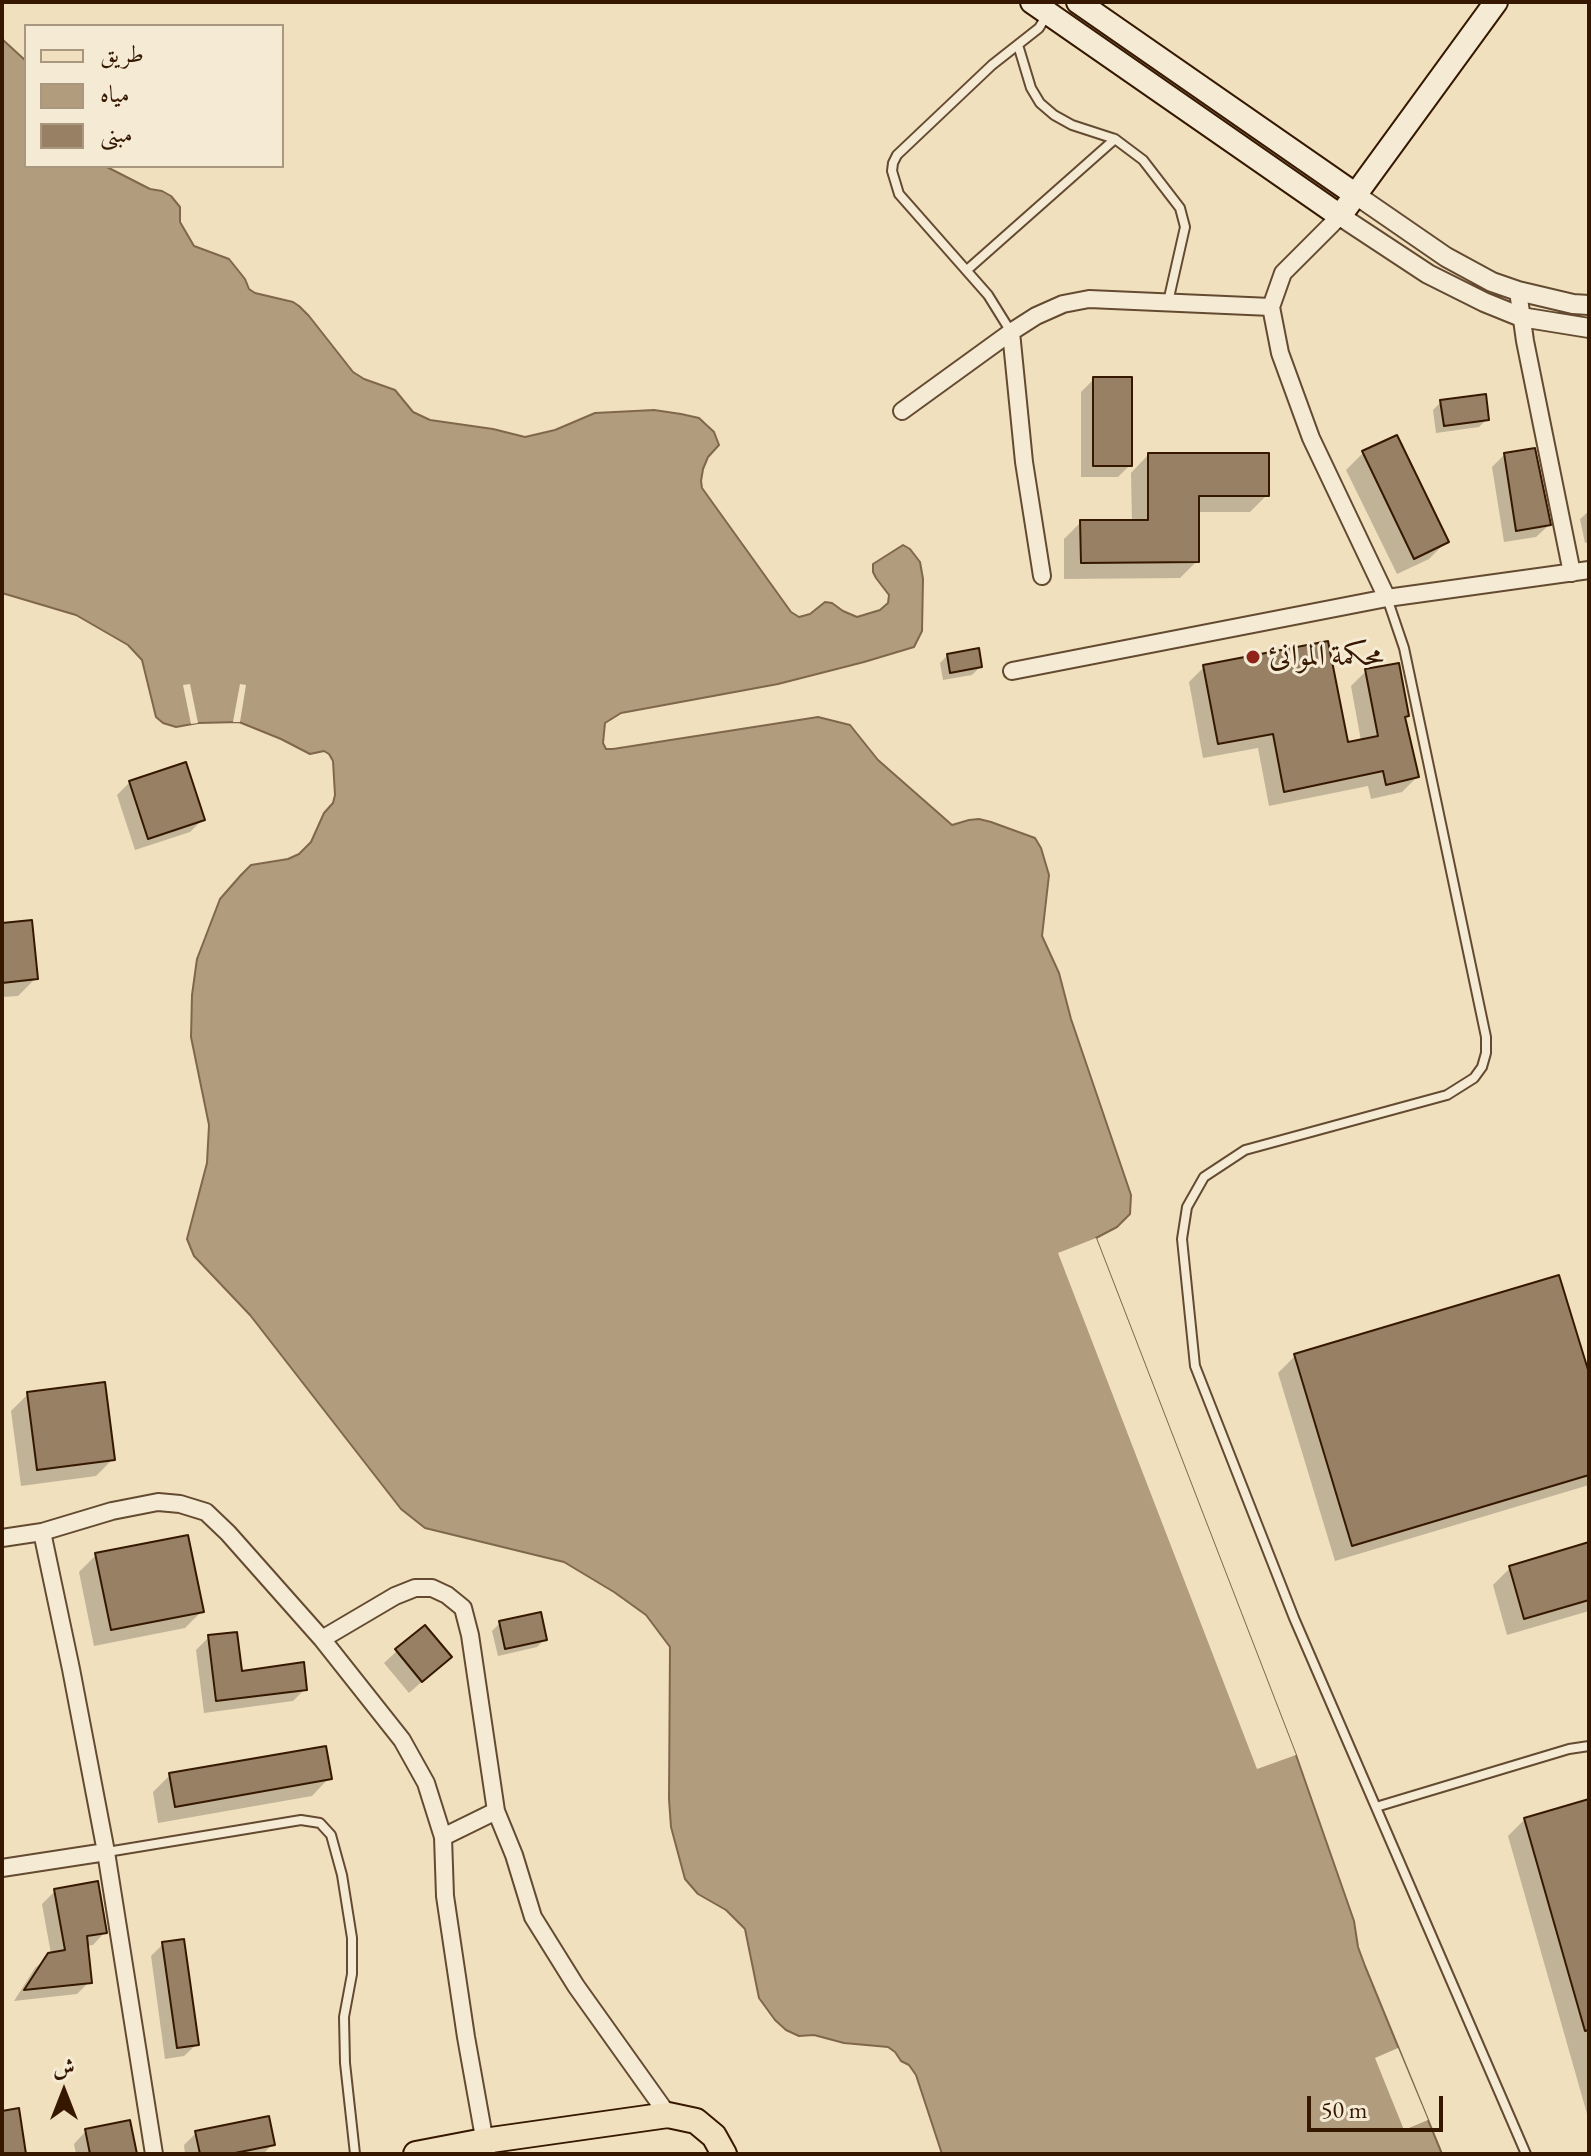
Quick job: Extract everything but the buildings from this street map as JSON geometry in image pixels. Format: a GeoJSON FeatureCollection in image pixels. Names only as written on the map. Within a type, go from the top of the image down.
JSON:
{"type":"FeatureCollection","features":[{"type":"Feature","properties":{"kind":"main road"},"geometry":{"type":"LineString","coordinates":[[1078,2],[1356,195]]}},
{"type":"Feature","properties":{"kind":"main road"},"geometry":{"type":"LineString","coordinates":[[1040,8],[1340,216],[1496,2]]}},
{"type":"Feature","properties":{"kind":"main road"},"geometry":{"type":"LineString","coordinates":[[416,2154],[486,2148],[668,2115],[696,2121],[714,2136],[724,2154]]}},
{"type":"Feature","properties":{"kind":"street"},"geometry":{"type":"LineString","coordinates":[[1356,195],[1446,257],[1492,282],[1518,291],[1589,305]]}},
{"type":"Feature","properties":{"kind":"street"},"geometry":{"type":"LineString","coordinates":[[1387,598],[1311,438],[1280,353],[1271,307],[1283,273],[1340,216],[1428,274],[1484,302],[1521,317],[1589,328]]}},
{"type":"Feature","properties":{"kind":"street"},"geometry":{"type":"LineString","coordinates":[[1012,671],[1387,598],[1580,572],[1521,317],[1518,291]]}},
{"type":"Feature","properties":{"kind":"street"},"geometry":{"type":"LineString","coordinates":[[902,411],[1011,332],[1063,304],[1089,299],[1271,307]]}},
{"type":"Feature","properties":{"kind":"street"},"geometry":{"type":"LineString","coordinates":[[1011,332],[1024,462],[1042,576]]}},
{"type":"Feature","properties":{"kind":"street"},"geometry":{"type":"LineString","coordinates":[[2,1538],[42,1532],[112,1511],[158,1502],[180,1504],[206,1512],[322,1639],[402,1740],[426,1783],[443,1837],[445,1896],[486,2148]]}},
{"type":"Feature","properties":{"kind":"street"},"geometry":{"type":"LineString","coordinates":[[42,1532],[106,1852],[154,2154]]}},
{"type":"Feature","properties":{"kind":"street"},"geometry":{"type":"LineString","coordinates":[[322,1639],[395,1596],[415,1588],[432,1588],[463,1608],[470,1635],[496,1811],[514,1855],[533,1917],[576,1986],[668,2115]]}},
{"type":"Feature","properties":{"kind":"street"},"geometry":{"type":"LineString","coordinates":[[443,1837],[496,1811]]}},
{"type":"Feature","properties":{"kind":"street"},"geometry":{"type":"LineString","coordinates":[[2,1868],[106,1852]]}},
{"type":"Feature","properties":{"kind":"lane"},"geometry":{"type":"LineString","coordinates":[[1011,332],[988,295],[899,194],[892,171],[897,155],[992,65],[1039,28],[1040,8]]}},
{"type":"Feature","properties":{"kind":"lane"},"geometry":{"type":"LineString","coordinates":[[1018,45],[1031,88],[1040,103],[1072,125],[1115,139],[1143,160],[1180,208],[1185,227],[1168,302]]}},
{"type":"Feature","properties":{"kind":"lane"},"geometry":{"type":"LineString","coordinates":[[967,270],[1115,139]]}},
{"type":"Feature","properties":{"kind":"lane"},"geometry":{"type":"LineString","coordinates":[[1387,598],[1404,648],[1486,1037],[1482,1067],[1474,1078],[1447,1095],[1245,1150],[1204,1177],[1187,1207],[1182,1239],[1195,1366],[1294,1618],[1526,2154]]}},
{"type":"Feature","properties":{"kind":"lane"},"geometry":{"type":"LineString","coordinates":[[1376,1807],[1569,1749],[1589,1746]]}},
{"type":"Feature","properties":{"kind":"lane"},"geometry":{"type":"LineString","coordinates":[[106,1852],[301,1820],[320,1823],[331,1835],[342,1875],[352,1938],[352,1974],[344,2017],[345,2063],[355,2154]]}},
{"type":"Feature","properties":{"kind":"water"},"geometry":{"type":"Polygon","coordinates":[[[2,39],[24,59],[24,168],[109,168],[171,196],[180,207],[180,222],[194,246],[229,259],[255,293],[299,306],[353,372],[395,390],[413,412],[430,420],[525,437],[555,430],[595,413],[654,410],[699,418],[714,432],[719,445],[708,457],[703,469],[702,488],[791,612],[799,617],[810,614],[825,602],[857,617],[880,610],[888,603],[889,595],[876,578],[873,564],[903,545],[910,549],[920,562],[923,579],[922,631],[914,647],[778,684],[621,713],[605,723],[603,743],[606,749],[613,749],[818,717],[850,725],[878,760],[952,825],[979,819],[991,822],[1035,838],[1041,848],[1049,875],[1042,936],[1059,973],[1071,1019],[1131,1195],[1130,1214],[1117,1227],[1096,1238],[1296,1755],[1354,1921],[1365,1966],[1442,2154],[942,2154],[916,2075],[895,2052],[888,2047],[844,2043],[814,2035],[799,2036],[775,2020],[759,1998],[745,1929],[726,1910],[698,1894],[685,1879],[671,1827],[669,1799],[670,1647],[646,1615],[564,1562],[425,1528],[401,1509],[250,1315],[194,1256],[187,1239],[207,1163],[209,1125],[191,1037],[197,959],[220,899],[241,875],[251,865],[288,859],[299,854],[311,842],[324,813],[333,803],[333,761],[324,751],[310,754],[239,722],[176,727],[163,723],[156,717],[142,660],[128,645],[76,615],[2,593],[2,39]]]}},
{"type":"Feature","properties":{"kind":"pier"},"geometry":{"type":"Polygon","coordinates":[[[190,684],[198,723],[191,724],[183,685],[190,684]]]}},
{"type":"Feature","properties":{"kind":"pier"},"geometry":{"type":"Polygon","coordinates":[[[240,684],[246,685],[240,722],[233,722],[240,684]]]}},
{"type":"Feature","properties":{"kind":"pier"},"geometry":{"type":"Polygon","coordinates":[[[1096,1238],[1296,1755],[1257,1769],[1058,1253],[1096,1238]]]}},
{"type":"Feature","properties":{"kind":"pier"},"geometry":{"type":"Polygon","coordinates":[[[1398,2048],[1428,2120],[1404,2130],[1375,2058],[1398,2048]]]}},
{"type":"Feature","properties":{"kind":"place","name":"محكمة الموانئ"},"geometry":{"type":"Point","coordinates":[1253,657]}}]}
